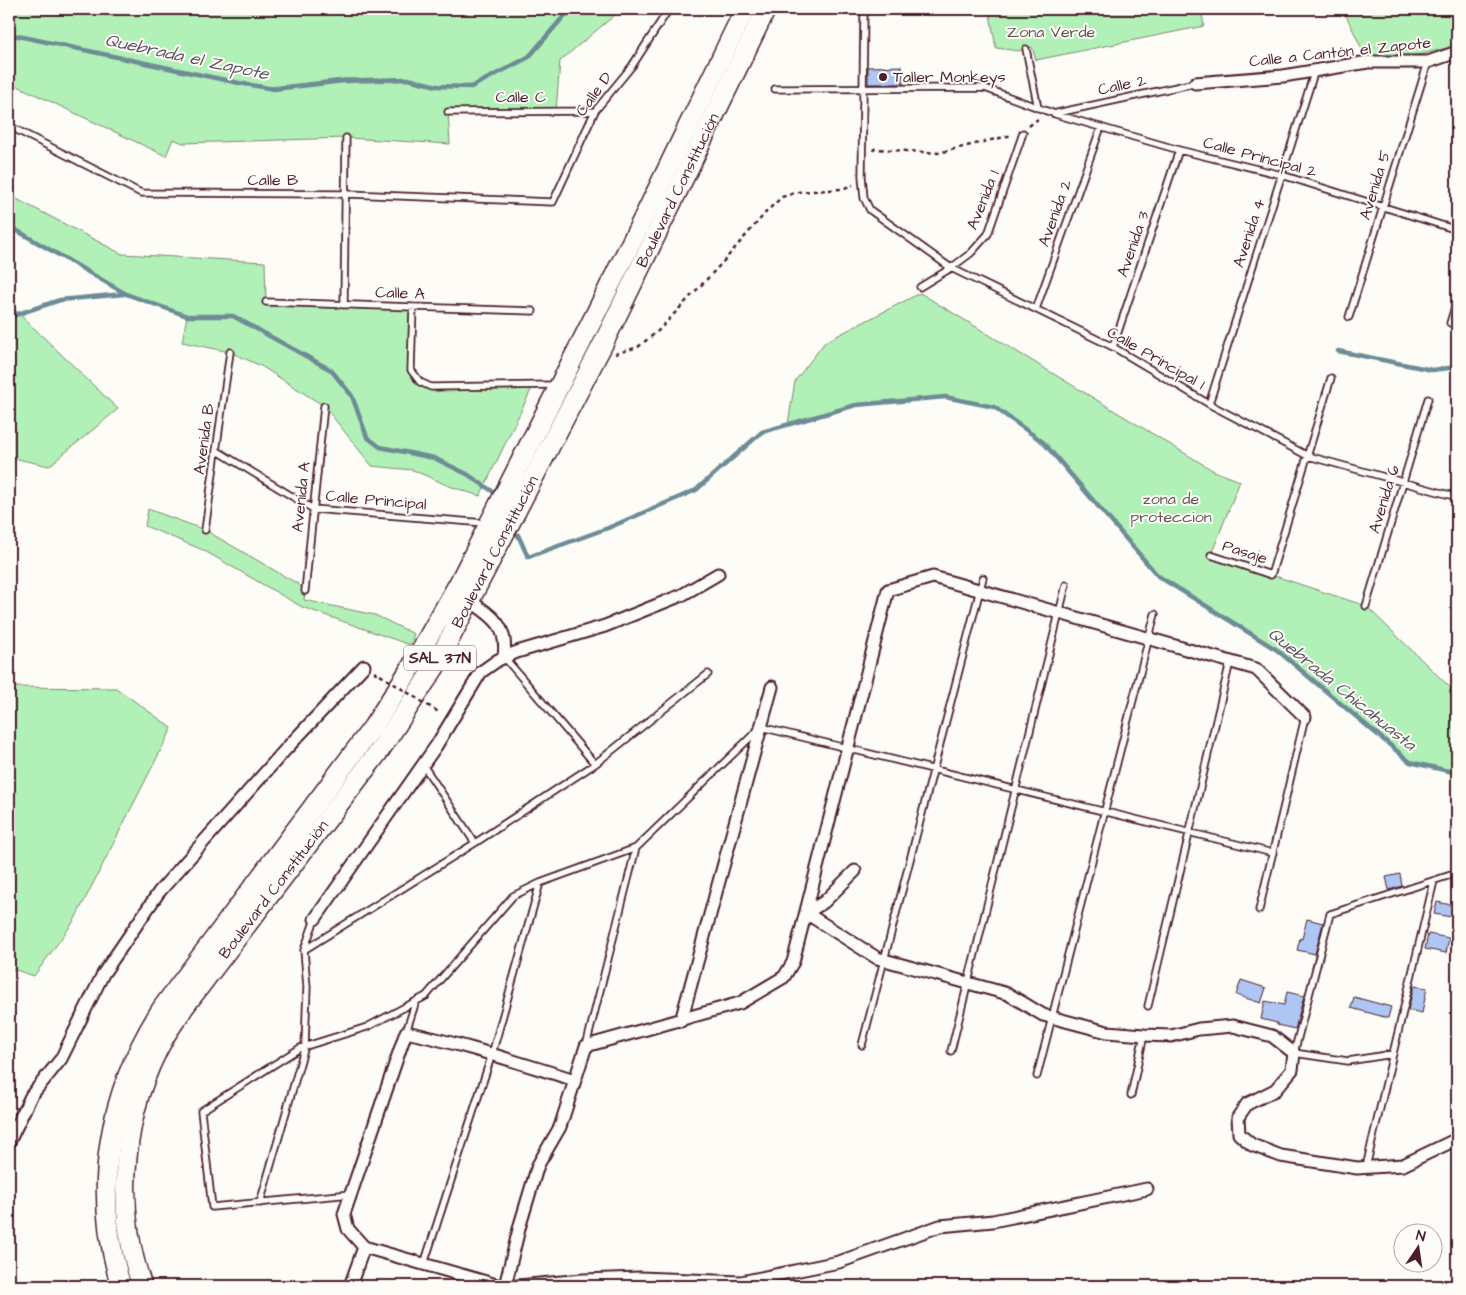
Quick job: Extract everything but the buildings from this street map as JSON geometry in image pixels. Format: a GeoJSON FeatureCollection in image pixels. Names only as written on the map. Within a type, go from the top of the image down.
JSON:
{"type":"FeatureCollection","features":[{"type":"Feature","properties":{"kind":"highway","name":"Boulevard Constitución"},"geometry":{"type":"LineString","coordinates":[[121,1286],[112,1251],[108,1221],[106,1202],[107,1172],[110,1142],[118,1103],[130,1068],[141,1044],[163,1007],[373,727],[412,666],[459,583],[489,524],[647,211],[745,9]]}},
{"type":"Feature","properties":{"kind":"highway","name":"Boulevard Constitución"},"geometry":{"type":"LineString","coordinates":[[142,1286],[133,1259],[128,1231],[125,1209],[125,1173],[133,1123],[145,1079],[152,1062],[165,1036],[184,1007],[380,750],[435,667],[595,360],[766,9]]}},
{"type":"Feature","properties":{"kind":"street","name":"Calle a Cantón el Zapote"},"geometry":{"type":"LineString","coordinates":[[1195,83],[1284,76],[1368,62],[1428,62],[1457,52]]}},
{"type":"Feature","properties":{"kind":"street"},"geometry":{"type":"LineString","coordinates":[[315,919],[436,746],[481,672],[504,657],[605,626],[682,595],[718,574]]}},
{"type":"Feature","properties":{"kind":"street"},"geometry":{"type":"LineString","coordinates":[[505,1286],[520,1225],[538,1166],[560,1127],[586,1046],[740,1003],[784,977],[793,962],[888,590],[932,577],[1256,669],[1305,717]]}},
{"type":"Feature","properties":{"kind":"street"},"geometry":{"type":"LineString","coordinates":[[470,601],[492,616],[502,629],[506,644],[504,657]]}},
{"type":"Feature","properties":{"kind":"street"},"geometry":{"type":"LineString","coordinates":[[9,1142],[31,1096],[61,1059],[103,974],[159,892],[286,749],[364,666]]}},
{"type":"Feature","properties":{"kind":"street"},"geometry":{"type":"LineString","coordinates":[[681,1021],[772,687]]}},
{"type":"Feature","properties":{"kind":"street"},"geometry":{"type":"LineString","coordinates":[[806,913],[824,902],[855,871]]}},
{"type":"Feature","properties":{"kind":"street"},"geometry":{"type":"LineString","coordinates":[[806,913],[877,958],[1008,994],[1043,1015],[1052,1018],[1107,1032],[1170,1036],[1199,1029],[1232,1026],[1272,1036],[1294,1054],[1292,1070],[1275,1090],[1247,1104],[1238,1117],[1239,1134],[1252,1145],[1281,1156],[1357,1168],[1403,1165],[1457,1140]]}},
{"type":"Feature","properties":{"kind":"street"},"geometry":{"type":"LineString","coordinates":[[500,1286],[364,1247],[348,1230],[344,1214],[406,1032],[492,1054],[575,1080]]}},
{"type":"Feature","properties":{"kind":"street"},"geometry":{"type":"LineString","coordinates":[[518,1286],[583,1280],[640,1278],[742,1282],[838,1262],[940,1226],[993,1221],[1147,1189]]}},
{"type":"Feature","properties":{"kind":"street"},"geometry":{"type":"LineString","coordinates":[[350,1286],[364,1247]]}},
{"type":"Feature","properties":{"kind":"lane","name":"Calle D"},"geometry":{"type":"LineString","coordinates":[[553,202],[595,111],[632,66],[669,9]]}},
{"type":"Feature","properties":{"kind":"lane"},"geometry":{"type":"LineString","coordinates":[[862,176],[864,9]]}},
{"type":"Feature","properties":{"kind":"lane"},"geometry":{"type":"LineString","coordinates":[[1026,49],[1038,108]]}},
{"type":"Feature","properties":{"kind":"lane","name":"Avenida 5"},"geometry":{"type":"LineString","coordinates":[[1349,316],[1428,62]]}},
{"type":"Feature","properties":{"kind":"lane","name":"Avenida 4"},"geometry":{"type":"LineString","coordinates":[[1209,404],[1315,70]]}},
{"type":"Feature","properties":{"kind":"lane","name":"Calle 2"},"geometry":{"type":"LineString","coordinates":[[1055,114],[1195,83]]}},
{"type":"Feature","properties":{"kind":"lane","name":"Calle Principal 2"},"geometry":{"type":"LineString","coordinates":[[775,89],[986,88],[1055,114],[1179,150],[1282,175],[1457,230]]}},
{"type":"Feature","properties":{"kind":"lane","name":"Calle C"},"geometry":{"type":"LineString","coordinates":[[448,112],[595,111]]}},
{"type":"Feature","properties":{"kind":"lane","name":"Calle B"},"geometry":{"type":"LineString","coordinates":[[9,126],[141,192],[345,194],[553,202]]}},
{"type":"Feature","properties":{"kind":"lane","name":"Avenida 2"},"geometry":{"type":"LineString","coordinates":[[1036,309],[1101,126]]}},
{"type":"Feature","properties":{"kind":"lane","name":"Avenida 1"},"geometry":{"type":"LineString","coordinates":[[920,287],[971,253],[988,234],[1024,133]]}},
{"type":"Feature","properties":{"kind":"lane"},"geometry":{"type":"LineString","coordinates":[[344,304],[346,138]]}},
{"type":"Feature","properties":{"kind":"lane","name":"Avenida 3"},"geometry":{"type":"LineString","coordinates":[[1112,348],[1179,150]]}},
{"type":"Feature","properties":{"kind":"lane","name":"Calle Principal 1"},"geometry":{"type":"LineString","coordinates":[[862,176],[864,198],[870,210],[951,268],[1112,348],[1209,404],[1308,456],[1457,497]]}},
{"type":"Feature","properties":{"kind":"lane"},"geometry":{"type":"LineString","coordinates":[[1450,323],[1457,300]]}},
{"type":"Feature","properties":{"kind":"lane","name":"Calle A"},"geometry":{"type":"LineString","coordinates":[[266,302],[533,311]]}},
{"type":"Feature","properties":{"kind":"lane"},"geometry":{"type":"LineString","coordinates":[[413,307],[410,370],[420,382],[431,386],[559,385]]}},
{"type":"Feature","properties":{"kind":"lane","name":"Avenida B"},"geometry":{"type":"LineString","coordinates":[[205,530],[230,352]]}},
{"type":"Feature","properties":{"kind":"lane"},"geometry":{"type":"LineString","coordinates":[[1308,456],[1331,378]]}},
{"type":"Feature","properties":{"kind":"lane","name":"Avenida 6"},"geometry":{"type":"LineString","coordinates":[[1366,606],[1428,399]]}},
{"type":"Feature","properties":{"kind":"lane","name":"Avenida A"},"geometry":{"type":"LineString","coordinates":[[305,591],[324,406]]}},
{"type":"Feature","properties":{"kind":"lane","name":"Calle Principal"},"geometry":{"type":"LineString","coordinates":[[216,450],[313,509],[489,524]]}},
{"type":"Feature","properties":{"kind":"lane","name":"Pasaje"},"geometry":{"type":"LineString","coordinates":[[1211,556],[1271,575],[1308,456]]}},
{"type":"Feature","properties":{"kind":"lane"},"geometry":{"type":"LineString","coordinates":[[862,1045],[983,578]]}},
{"type":"Feature","properties":{"kind":"lane"},"geometry":{"type":"LineString","coordinates":[[951,1050],[1066,585]]}},
{"type":"Feature","properties":{"kind":"lane"},"geometry":{"type":"LineString","coordinates":[[1037,1076],[1155,614]]}},
{"type":"Feature","properties":{"kind":"lane"},"geometry":{"type":"LineString","coordinates":[[504,657],[595,764]]}},
{"type":"Feature","properties":{"kind":"lane"},"geometry":{"type":"LineString","coordinates":[[1148,1006],[1230,662]]}},
{"type":"Feature","properties":{"kind":"lane"},"geometry":{"type":"LineString","coordinates":[[304,950],[475,843],[595,764],[708,674]]}},
{"type":"Feature","properties":{"kind":"lane"},"geometry":{"type":"LineString","coordinates":[[1454,692],[1457,681]]}},
{"type":"Feature","properties":{"kind":"lane"},"geometry":{"type":"LineString","coordinates":[[1259,910],[1305,717]]}},
{"type":"Feature","properties":{"kind":"lane"},"geometry":{"type":"LineString","coordinates":[[351,1194],[212,1207],[201,1111],[300,1048],[367,1027],[426,996],[513,896],[540,883],[636,848],[761,727],[1273,853]]}},
{"type":"Feature","properties":{"kind":"lane"},"geometry":{"type":"LineString","coordinates":[[423,765],[475,843]]}},
{"type":"Feature","properties":{"kind":"lane"},"geometry":{"type":"LineString","coordinates":[[586,1046],[636,848]]}},
{"type":"Feature","properties":{"kind":"lane"},"geometry":{"type":"LineString","coordinates":[[1393,1054],[1348,1061],[1294,1054],[1330,914],[1457,873]]}},
{"type":"Feature","properties":{"kind":"lane"},"geometry":{"type":"LineString","coordinates":[[1366,1168],[1434,881]]}},
{"type":"Feature","properties":{"kind":"lane"},"geometry":{"type":"LineString","coordinates":[[424,1264],[492,1054],[540,883]]}},
{"type":"Feature","properties":{"kind":"lane"},"geometry":{"type":"LineString","coordinates":[[260,1203],[305,1046],[307,987],[304,950],[315,919]]}},
{"type":"Feature","properties":{"kind":"lane"},"geometry":{"type":"LineString","coordinates":[[406,1032],[416,1001]]}},
{"type":"Feature","properties":{"kind":"lane"},"geometry":{"type":"LineString","coordinates":[[1131,1095],[1144,1034]]}},
{"type":"Feature","properties":{"kind":"path"},"geometry":{"type":"LineString","coordinates":[[870,154],[874,149],[938,153],[1024,133],[1036,119],[1055,114]]}},
{"type":"Feature","properties":{"kind":"path"},"geometry":{"type":"LineString","coordinates":[[595,360],[638,347],[658,331],[782,197],[798,192],[842,189],[855,184],[862,176]]}},
{"type":"Feature","properties":{"kind":"path"},"geometry":{"type":"LineString","coordinates":[[380,675],[440,713]]}},
{"type":"Feature","properties":{"kind":"green space"},"geometry":{"type":"Polygon","coordinates":[[[9,9],[568,9],[528,55],[498,72],[529,57],[573,9],[622,9],[560,61],[556,111],[448,112],[450,144],[346,138],[183,143],[173,139],[166,156],[9,82],[9,9]],[[379,78],[343,79],[269,87],[275,89],[379,78]]]}},
{"type":"Feature","properties":{"kind":"green space","name":"Zona Verde"},"geometry":{"type":"Polygon","coordinates":[[[989,9],[1201,9],[1204,26],[1036,60],[1032,47],[1019,51],[996,48],[989,9]]]}},
{"type":"Feature","properties":{"kind":"green space"},"geometry":{"type":"Polygon","coordinates":[[[1343,9],[1457,9],[1457,45],[1424,54],[1368,62],[1343,9]]]}},
{"type":"Feature","properties":{"kind":"green space"},"geometry":{"type":"Polygon","coordinates":[[[9,195],[122,254],[265,262],[266,302],[413,307],[411,370],[420,382],[431,387],[533,386],[480,496],[449,486],[413,470],[372,466],[324,406],[261,366],[230,352],[182,342],[187,316],[126,294],[9,226],[9,195]]]}},
{"type":"Feature","properties":{"kind":"green space","name":"zona de proteccion"},"geometry":{"type":"Polygon","coordinates":[[[920,293],[1214,471],[1240,481],[1211,555],[1366,606],[1457,694],[1457,773],[1410,762],[1277,650],[1158,576],[1043,442],[994,407],[945,397],[856,405],[788,424],[795,381],[825,342],[920,293]]]}},
{"type":"Feature","properties":{"kind":"green space"},"geometry":{"type":"Polygon","coordinates":[[[9,304],[118,409],[49,466],[9,457],[9,304]]]}},
{"type":"Feature","properties":{"kind":"green space"},"geometry":{"type":"Polygon","coordinates":[[[148,509],[205,530],[298,584],[305,591],[304,600],[375,615],[414,634],[410,645],[302,607],[203,550],[145,526],[148,509]]]}},
{"type":"Feature","properties":{"kind":"green space"},"geometry":{"type":"Polygon","coordinates":[[[9,687],[116,688],[172,728],[74,921],[34,976],[9,968],[9,687]]]}},
{"type":"Feature","properties":{"kind":"waterway","name":"Quebrada el Zapote"},"geometry":{"type":"LineString","coordinates":[[9,34],[274,89],[344,81],[408,79],[437,86],[471,87],[529,57],[570,9]]}},
{"type":"Feature","properties":{"kind":"waterway","name":"Quebrada Chicahuasta"},"geometry":{"type":"LineString","coordinates":[[9,226],[126,294],[187,316],[233,316],[331,370],[352,396],[367,437],[380,447],[434,458],[467,474],[498,495]]}},
{"type":"Feature","properties":{"kind":"waterway"},"geometry":{"type":"LineString","coordinates":[[9,317],[60,300],[124,294]]}},
{"type":"Feature","properties":{"kind":"waterway"},"geometry":{"type":"LineString","coordinates":[[1338,351],[1432,370],[1457,367]]}},
{"type":"Feature","properties":{"kind":"waterway","name":"Quebrada Chicahuasta"},"geometry":{"type":"LineString","coordinates":[[518,535],[528,557],[608,528],[696,490],[762,432],[856,405],[945,397],[994,407],[1043,442],[1158,576],[1277,650],[1410,762],[1457,773]]}},
{"type":"Feature","properties":{"kind":"place","name":"Taller Monkeys"},"geometry":{"type":"Point","coordinates":[883,77]}}]}
